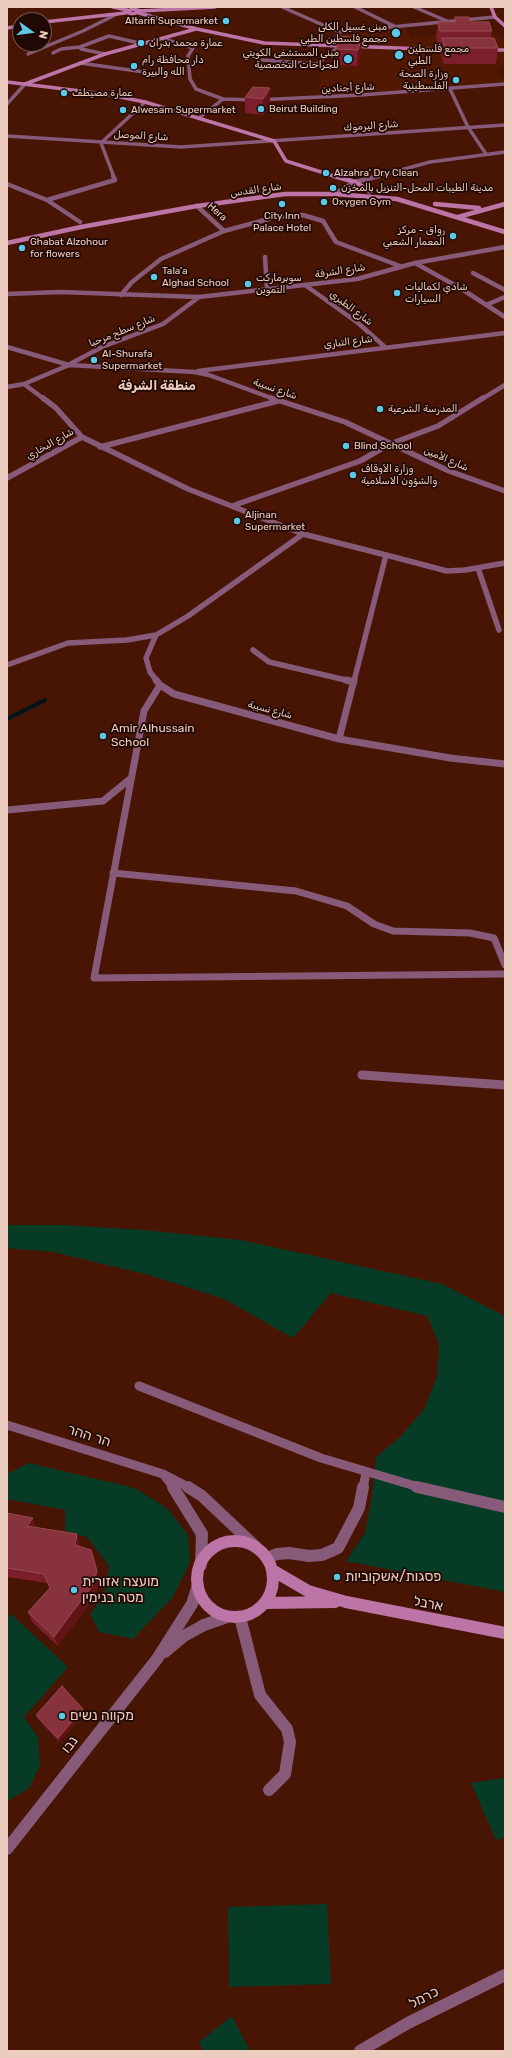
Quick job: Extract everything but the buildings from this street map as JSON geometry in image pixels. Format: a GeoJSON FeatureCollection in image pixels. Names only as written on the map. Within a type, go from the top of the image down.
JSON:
{"type":"FeatureCollection","features":[{"type":"Feature","properties":{"kind":"street"},"geometry":{"type":"LineString","coordinates":[[113,7],[126,11],[139,12],[215,7]]}},
{"type":"Feature","properties":{"kind":"street"},"geometry":{"type":"LineString","coordinates":[[282,7],[339,32],[495,17]]}},
{"type":"Feature","properties":{"kind":"street"},"geometry":{"type":"LineString","coordinates":[[355,7],[395,26]]}},
{"type":"Feature","properties":{"kind":"street"},"geometry":{"type":"LineString","coordinates":[[414,7],[448,21]]}},
{"type":"Feature","properties":{"kind":"street"},"geometry":{"type":"LineString","coordinates":[[493,8],[495,17],[505,26]]}},
{"type":"Feature","properties":{"kind":"street"},"geometry":{"type":"LineString","coordinates":[[28,54],[126,11]]}},
{"type":"Feature","properties":{"kind":"street"},"geometry":{"type":"LineString","coordinates":[[139,12],[197,29],[264,43],[423,50],[460,50]]}},
{"type":"Feature","properties":{"kind":"street"},"geometry":{"type":"LineString","coordinates":[[52,21],[117,14]]}},
{"type":"Feature","properties":{"kind":"street"},"geometry":{"type":"LineString","coordinates":[[7,104],[24,84],[104,54],[197,29]]}},
{"type":"Feature","properties":{"kind":"street"},"geometry":{"type":"LineString","coordinates":[[332,45],[339,32]]}},
{"type":"Feature","properties":{"kind":"street"},"geometry":{"type":"LineString","coordinates":[[53,53],[61,49],[80,47],[109,36],[143,44]]}},
{"type":"Feature","properties":{"kind":"street","name":"شارع أجنادين"},"geometry":{"type":"LineString","coordinates":[[164,39],[193,48],[188,56],[190,79],[196,89],[223,99],[256,100],[344,96],[505,84]]}},
{"type":"Feature","properties":{"kind":"street"},"geometry":{"type":"LineString","coordinates":[[262,60],[316,64],[341,46]]}},
{"type":"Feature","properties":{"kind":"street"},"geometry":{"type":"LineString","coordinates":[[80,47],[80,49],[104,54]]}},
{"type":"Feature","properties":{"kind":"street"},"geometry":{"type":"LineString","coordinates":[[483,50],[505,50]]}},
{"type":"Feature","properties":{"kind":"street"},"geometry":{"type":"LineString","coordinates":[[80,63],[144,72]]}},
{"type":"Feature","properties":{"kind":"street"},"geometry":{"type":"LineString","coordinates":[[7,82],[105,94],[145,102],[199,118],[274,141],[286,161],[355,182],[371,192]]}},
{"type":"Feature","properties":{"kind":"street"},"geometry":{"type":"LineString","coordinates":[[450,88],[468,127],[486,154]]}},
{"type":"Feature","properties":{"kind":"street"},"geometry":{"type":"LineString","coordinates":[[199,118],[223,99]]}},
{"type":"Feature","properties":{"kind":"street"},"geometry":{"type":"LineString","coordinates":[[47,200],[115,180],[101,143],[145,102]]}},
{"type":"Feature","properties":{"kind":"street","name":"شارع اليرموك"},"geometry":{"type":"LineString","coordinates":[[274,141],[505,124]]}},
{"type":"Feature","properties":{"kind":"street","name":"شارع الموصل"},"geometry":{"type":"LineString","coordinates":[[7,136],[181,147],[274,141]]}},
{"type":"Feature","properties":{"kind":"street"},"geometry":{"type":"LineString","coordinates":[[339,191],[355,182],[430,162],[505,152]]}},
{"type":"Feature","properties":{"kind":"street"},"geometry":{"type":"LineString","coordinates":[[7,184],[47,200],[80,222]]}},
{"type":"Feature","properties":{"kind":"street","name":"شارع القدس"},"geometry":{"type":"LineString","coordinates":[[7,238],[80,222],[193,203],[285,191],[371,192],[417,199]]}},
{"type":"Feature","properties":{"kind":"street","name":"شارع القدس"},"geometry":{"type":"LineString","coordinates":[[7,243],[81,227],[197,206],[285,194],[350,194],[397,199],[505,232]]}},
{"type":"Feature","properties":{"kind":"street"},"geometry":{"type":"LineString","coordinates":[[429,202],[505,227]]}},
{"type":"Feature","properties":{"kind":"street"},"geometry":{"type":"LineString","coordinates":[[193,203],[197,206]]}},
{"type":"Feature","properties":{"kind":"street"},"geometry":{"type":"LineString","coordinates":[[458,217],[482,208],[505,203]]}},
{"type":"Feature","properties":{"kind":"street"},"geometry":{"type":"LineString","coordinates":[[435,204],[482,208]]}},
{"type":"Feature","properties":{"kind":"street","name":"Hera"},"geometry":{"type":"LineString","coordinates":[[197,206],[224,231]]}},
{"type":"Feature","properties":{"kind":"street"},"geometry":{"type":"LineString","coordinates":[[481,216],[482,208]]}},
{"type":"Feature","properties":{"kind":"street"},"geometry":{"type":"LineString","coordinates":[[121,295],[132,282],[160,260],[224,231],[276,217],[303,215],[323,221],[336,242],[400,266]]}},
{"type":"Feature","properties":{"kind":"street","name":"شارع الشرفة"},"geometry":{"type":"LineString","coordinates":[[199,297],[357,279],[400,266],[505,247]]}},
{"type":"Feature","properties":{"kind":"street"},"geometry":{"type":"LineString","coordinates":[[265,256],[267,290]]}},
{"type":"Feature","properties":{"kind":"street"},"geometry":{"type":"LineString","coordinates":[[415,263],[505,317]]}},
{"type":"Feature","properties":{"kind":"street"},"geometry":{"type":"LineString","coordinates":[[473,273],[505,290]]}},
{"type":"Feature","properties":{"kind":"street","name":"شارع الطبري"},"geometry":{"type":"LineString","coordinates":[[305,285],[358,323],[385,347]]}},
{"type":"Feature","properties":{"kind":"street"},"geometry":{"type":"LineString","coordinates":[[7,294],[60,292],[199,297]]}},
{"type":"Feature","properties":{"kind":"street","name":"شارع سطح مرحبا"},"geometry":{"type":"LineString","coordinates":[[69,365],[102,347],[163,324],[199,297]]}},
{"type":"Feature","properties":{"kind":"street"},"geometry":{"type":"LineString","coordinates":[[486,305],[505,297]]}},
{"type":"Feature","properties":{"kind":"street","name":"شارع التباري"},"geometry":{"type":"LineString","coordinates":[[194,372],[218,367],[505,332]]}},
{"type":"Feature","properties":{"kind":"street"},"geometry":{"type":"LineString","coordinates":[[7,348],[69,365]]}},
{"type":"Feature","properties":{"kind":"street"},"geometry":{"type":"LineString","coordinates":[[7,387],[24,384],[69,365]]}},
{"type":"Feature","properties":{"kind":"street","name":"شارع نسيبة"},"geometry":{"type":"LineString","coordinates":[[69,365],[194,372],[208,375],[278,401],[345,422],[390,444]]}},
{"type":"Feature","properties":{"kind":"street","name":"شارع البخاري"},"geometry":{"type":"LineString","coordinates":[[7,478],[82,437],[56,408],[24,384]]}},
{"type":"Feature","properties":{"kind":"street","name":"شارع الأمين"},"geometry":{"type":"LineString","coordinates":[[390,444],[438,426],[505,386]]}},
{"type":"Feature","properties":{"kind":"street"},"geometry":{"type":"LineString","coordinates":[[100,447],[278,401]]}},
{"type":"Feature","properties":{"kind":"street"},"geometry":{"type":"LineString","coordinates":[[82,437],[188,489],[303,534],[447,571],[478,568],[505,563]]}},
{"type":"Feature","properties":{"kind":"street"},"geometry":{"type":"LineString","coordinates":[[232,506],[360,461],[390,444]]}},
{"type":"Feature","properties":{"kind":"street","name":"شارع الأمين"},"geometry":{"type":"LineString","coordinates":[[390,444],[450,471],[505,492]]}},
{"type":"Feature","properties":{"kind":"street"},"geometry":{"type":"LineString","coordinates":[[7,665],[68,643],[127,640],[156,635],[188,616],[303,534]]}},
{"type":"Feature","properties":{"kind":"street"},"geometry":{"type":"LineString","coordinates":[[339,738],[386,555]]}},
{"type":"Feature","properties":{"kind":"street"},"geometry":{"type":"LineString","coordinates":[[478,568],[499,630]]}},
{"type":"Feature","properties":{"kind":"street","name":"شارع نسيبة"},"geometry":{"type":"LineString","coordinates":[[156,635],[146,658],[150,672],[160,685],[174,694],[339,738],[450,758],[505,764]]}},
{"type":"Feature","properties":{"kind":"street"},"geometry":{"type":"LineString","coordinates":[[253,650],[269,662],[354,682]]}},
{"type":"Feature","properties":{"kind":"street"},"geometry":{"type":"LineString","coordinates":[[160,685],[144,711],[130,779],[94,978],[505,974]]}},
{"type":"Feature","properties":{"kind":"street"},"geometry":{"type":"LineString","coordinates":[[7,810],[103,801],[130,779]]}},
{"type":"Feature","properties":{"kind":"street"},"geometry":{"type":"LineString","coordinates":[[113,874],[296,891],[347,906],[374,924],[393,931],[470,934],[494,938],[505,965]]}},
{"type":"Feature","properties":{"kind":"street"},"geometry":{"type":"LineString","coordinates":[[362,1075],[505,1085]]}},
{"type":"Feature","properties":{"kind":"street"},"geometry":{"type":"LineString","coordinates":[[139,1386],[276,1441],[366,1473],[407,1485],[505,1507]]}},
{"type":"Feature","properties":{"kind":"street","name":"הר ההר"},"geometry":{"type":"LineString","coordinates":[[7,1425],[163,1474],[180,1482],[202,1496],[255,1546]]}},
{"type":"Feature","properties":{"kind":"street"},"geometry":{"type":"LineString","coordinates":[[267,1558],[277,1554],[289,1552],[308,1556],[322,1555],[338,1548],[359,1508],[366,1473]]}},
{"type":"Feature","properties":{"kind":"street"},"geometry":{"type":"LineString","coordinates":[[163,1474],[181,1498],[202,1534],[201,1565],[198,1585],[206,1603],[216,1612],[227,1617],[240,1617],[250,1615],[265,1603],[271,1591],[272,1570],[267,1558],[255,1546],[243,1541],[224,1542],[207,1554],[201,1565]]}},
{"type":"Feature","properties":{"kind":"street","name":"ארבל"},"geometry":{"type":"LineString","coordinates":[[272,1570],[288,1581],[308,1591],[346,1602],[505,1633]]}},
{"type":"Feature","properties":{"kind":"street","name":"נבו"},"geometry":{"type":"LineString","coordinates":[[7,1849],[157,1659],[192,1604],[198,1585]]}},
{"type":"Feature","properties":{"kind":"street","name":"ארבל"},"geometry":{"type":"LineString","coordinates":[[265,1603],[346,1602]]}},
{"type":"Feature","properties":{"kind":"street","name":"נבו"},"geometry":{"type":"LineString","coordinates":[[157,1659],[184,1636],[204,1624],[227,1617]]}},
{"type":"Feature","properties":{"kind":"street"},"geometry":{"type":"LineString","coordinates":[[240,1617],[260,1695],[287,1728],[290,1742],[285,1774],[269,1790]]}},
{"type":"Feature","properties":{"kind":"street","name":"כרמל"},"geometry":{"type":"LineString","coordinates":[[360,2051],[371,2043],[433,2010],[505,1975]]}},
{"type":"Feature","properties":{"kind":"shaded area","name":"مجمع فلسطين الطبي"},"geometry":{"type":"Polygon","coordinates":[[[406,27],[411,37],[479,29],[502,37],[505,43],[505,64],[497,70],[505,83],[319,96],[321,69],[342,47],[343,32],[406,27]]]}},
{"type":"Feature","properties":{"kind":"green space"},"geometry":{"type":"Polygon","coordinates":[[[7,1225],[64,1225],[144,1230],[241,1240],[442,1284],[505,1316],[505,1592],[346,1561],[365,1533],[372,1497],[376,1457],[401,1436],[424,1409],[437,1377],[439,1344],[427,1316],[331,1293],[293,1338],[224,1299],[149,1275],[53,1252],[7,1248],[7,1225]]]}},
{"type":"Feature","properties":{"kind":"green space"},"geometry":{"type":"Polygon","coordinates":[[[29,1463],[135,1488],[168,1509],[188,1535],[190,1562],[172,1598],[133,1639],[99,1632],[90,1614],[105,1594],[109,1566],[87,1537],[65,1531],[65,1510],[7,1499],[7,1474],[29,1463]]]}},
{"type":"Feature","properties":{"kind":"green space"},"geometry":{"type":"Polygon","coordinates":[[[11,1614],[68,1667],[24,1717],[38,1737],[40,1766],[28,1789],[7,1801],[7,1617],[11,1614]]]}},
{"type":"Feature","properties":{"kind":"green space"},"geometry":{"type":"Polygon","coordinates":[[[505,1778],[505,1837],[496,1840],[471,1783],[505,1778]]]}},
{"type":"Feature","properties":{"kind":"green space"},"geometry":{"type":"Polygon","coordinates":[[[327,1904],[331,1984],[229,1987],[228,1907],[327,1904]]]}},
{"type":"Feature","properties":{"kind":"green space"},"geometry":{"type":"Polygon","coordinates":[[[232,2016],[250,2051],[203,2051],[199,2042],[232,2016]]]}},
{"type":"Feature","properties":{"kind":"waterway"},"geometry":{"type":"LineString","coordinates":[[7,719],[45,700]]}},
{"type":"Feature","properties":{"kind":"place","name":"Altarifi Supermarket"},"geometry":{"type":"Point","coordinates":[226,21]}},
{"type":"Feature","properties":{"kind":"place","name":"مبنى غسيل الكلى مجمع فلسطين الطبي"},"geometry":{"type":"Point","coordinates":[396,33]}},
{"type":"Feature","properties":{"kind":"place","name":"عمارة محمد بدران"},"geometry":{"type":"Point","coordinates":[141,43]}},
{"type":"Feature","properties":{"kind":"place","name":"مجمع فلسطين الطبي"},"geometry":{"type":"Point","coordinates":[399,55]}},
{"type":"Feature","properties":{"kind":"place","name":"مبنى المستشفى الكويتي للجراحات التخصصية"},"geometry":{"type":"Point","coordinates":[348,59]}},
{"type":"Feature","properties":{"kind":"place","name":"دار محافظة رام الله والبيرة"},"geometry":{"type":"Point","coordinates":[134,66]}},
{"type":"Feature","properties":{"kind":"place","name":"وزارة الصحة الفلسطينية"},"geometry":{"type":"Point","coordinates":[456,80]}},
{"type":"Feature","properties":{"kind":"place","name":"عمارة مصيطف"},"geometry":{"type":"Point","coordinates":[64,93]}},
{"type":"Feature","properties":{"kind":"place","name":"Beirut Building"},"geometry":{"type":"Point","coordinates":[261,109]}},
{"type":"Feature","properties":{"kind":"place","name":"Alwesam Supermarket"},"geometry":{"type":"Point","coordinates":[123,110]}},
{"type":"Feature","properties":{"kind":"place","name":"Alzahra' Dry Clean"},"geometry":{"type":"Point","coordinates":[326,173]}},
{"type":"Feature","properties":{"kind":"place","name":"مدينة الطيبات المحل-التنزيل بالمخزن"},"geometry":{"type":"Point","coordinates":[333,188]}},
{"type":"Feature","properties":{"kind":"place","name":"Oxygen Gym"},"geometry":{"type":"Point","coordinates":[324,202]}},
{"type":"Feature","properties":{"kind":"place","name":"City Inn Palace Hotel"},"geometry":{"type":"Point","coordinates":[282,204]}},
{"type":"Feature","properties":{"kind":"place","name":"رواق - مركز المعمار الشعبي"},"geometry":{"type":"Point","coordinates":[453,236]}},
{"type":"Feature","properties":{"kind":"place","name":"Ghabat Alzohour for flowers"},"geometry":{"type":"Point","coordinates":[22,248]}},
{"type":"Feature","properties":{"kind":"place","name":"Tala'a Alghad School"},"geometry":{"type":"Point","coordinates":[154,277]}},
{"type":"Feature","properties":{"kind":"place","name":"سوبرماركت التموين"},"geometry":{"type":"Point","coordinates":[248,284]}},
{"type":"Feature","properties":{"kind":"place","name":"شادي لكماليات السيارات"},"geometry":{"type":"Point","coordinates":[397,293]}},
{"type":"Feature","properties":{"kind":"place","name":"Al-Shurafa Supermarket"},"geometry":{"type":"Point","coordinates":[94,360]}},
{"type":"Feature","properties":{"kind":"place","name":"المدرسة الشرعية"},"geometry":{"type":"Point","coordinates":[380,409]}},
{"type":"Feature","properties":{"kind":"place","name":"Blind School"},"geometry":{"type":"Point","coordinates":[346,446]}},
{"type":"Feature","properties":{"kind":"place","name":"وزارة الأوقاف والشؤون الاسلامية"},"geometry":{"type":"Point","coordinates":[353,475]}},
{"type":"Feature","properties":{"kind":"place","name":"Aljinan Supermarket"},"geometry":{"type":"Point","coordinates":[237,521]}},
{"type":"Feature","properties":{"kind":"place","name":"Amir Alhussain School"},"geometry":{"type":"Point","coordinates":[103,736]}},
{"type":"Feature","properties":{"kind":"place","name":"פסגות/אשקוביות"},"geometry":{"type":"Point","coordinates":[337,1577]}},
{"type":"Feature","properties":{"kind":"place","name":"מועצה אזורית מטה בנימין"},"geometry":{"type":"Point","coordinates":[74,1590]}},
{"type":"Feature","properties":{"kind":"place","name":"מקווה נשים"},"geometry":{"type":"Point","coordinates":[62,1716]}},
{"type":"Feature","properties":{"kind":"district","name":"منطقة الشرفة"},"geometry":{"type":"Point","coordinates":[157,386]}}]}
